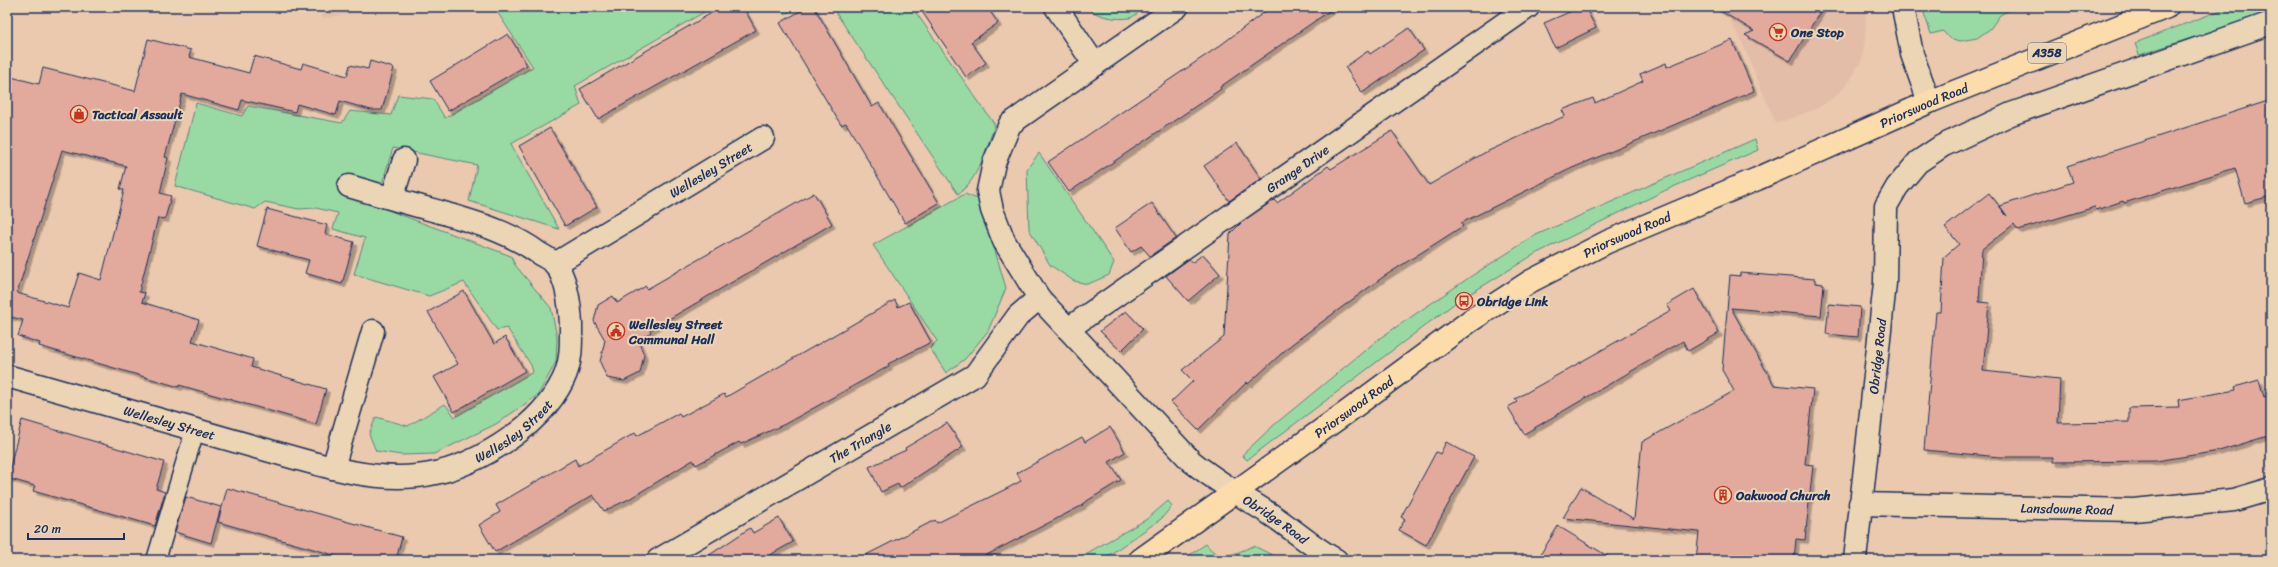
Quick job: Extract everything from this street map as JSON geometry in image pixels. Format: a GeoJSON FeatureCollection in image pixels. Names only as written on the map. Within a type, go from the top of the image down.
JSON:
{"type":"FeatureCollection","features":[{"type":"Feature","properties":{"kind":"main road","name":"Priorswood Road"},"geometry":{"type":"LineString","coordinates":[[1140,560],[1470,321],[1531,281],[1608,242],[1757,179],[1929,102],[2167,7]]}},
{"type":"Feature","properties":{"kind":"street"},"geometry":{"type":"LineString","coordinates":[[1056,7],[1095,64]]}},
{"type":"Feature","properties":{"kind":"street"},"geometry":{"type":"LineString","coordinates":[[1177,7],[1010,124],[994,163],[988,191],[992,210],[1004,241],[1039,298],[1191,461],[1213,479],[1236,491]]}},
{"type":"Feature","properties":{"kind":"street","name":"Grange Drive"},"geometry":{"type":"LineString","coordinates":[[1068,329],[1528,7]]}},
{"type":"Feature","properties":{"kind":"street"},"geometry":{"type":"LineString","coordinates":[[1903,7],[1912,54],[1929,102]]}},
{"type":"Feature","properties":{"kind":"street","name":"Obridge Road"},"geometry":{"type":"LineString","coordinates":[[1855,560],[1860,504],[1886,283],[1886,206],[1897,187],[1918,162],[1942,146],[2011,114],[2271,23]]}},
{"type":"Feature","properties":{"kind":"street","name":"Wellesley Street"},"geometry":{"type":"LineString","coordinates":[[555,264],[764,138]]}},
{"type":"Feature","properties":{"kind":"street"},"geometry":{"type":"LineString","coordinates":[[392,198],[404,160]]}},
{"type":"Feature","properties":{"kind":"street","name":"Wellesley Street"},"geometry":{"type":"LineString","coordinates":[[7,376],[333,468],[391,477],[417,476],[439,472],[469,461],[507,440],[535,420],[563,380],[571,358],[570,309],[563,281],[555,264],[522,240],[496,228],[348,186]]}},
{"type":"Feature","properties":{"kind":"street","name":"The Triangle"},"geometry":{"type":"LineString","coordinates":[[658,560],[976,375],[1018,316],[1039,298]]}},
{"type":"Feature","properties":{"kind":"street"},"geometry":{"type":"LineString","coordinates":[[333,468],[373,331]]}},
{"type":"Feature","properties":{"kind":"street","name":"Lansdowne Road"},"geometry":{"type":"LineString","coordinates":[[1860,504],[2134,510],[2234,500],[2271,489]]}},
{"type":"Feature","properties":{"kind":"street","name":"Obridge Road"},"geometry":{"type":"LineString","coordinates":[[1236,491],[1316,549],[1336,560]]}},
{"type":"Feature","properties":{"kind":"lane"},"geometry":{"type":"LineString","coordinates":[[156,560],[195,430]]}},
{"type":"Feature","properties":{"kind":"shaded area"},"geometry":{"type":"Polygon","coordinates":[[[327,7],[405,7],[321,18],[327,7]]]}},
{"type":"Feature","properties":{"kind":"shaded area"},"geometry":{"type":"Polygon","coordinates":[[[1723,7],[1866,7],[1865,39],[1862,59],[1850,81],[1837,95],[1818,108],[1776,124],[1742,42],[1723,7]]]}},
{"type":"Feature","properties":{"kind":"green space"},"geometry":{"type":"Polygon","coordinates":[[[494,7],[713,7],[575,86],[581,105],[511,144],[559,229],[469,201],[477,165],[393,148],[376,203],[393,212],[511,256],[515,265],[551,308],[557,337],[556,362],[538,395],[496,424],[434,454],[401,455],[376,451],[369,434],[376,417],[408,426],[445,404],[455,417],[533,372],[531,365],[507,328],[497,330],[464,282],[429,296],[354,274],[365,238],[333,229],[338,213],[316,208],[299,209],[265,202],[255,209],[175,186],[196,103],[242,116],[248,106],[342,123],[350,111],[391,115],[398,95],[433,99],[445,118],[533,67],[494,7]]]}},
{"type":"Feature","properties":{"kind":"green space"},"geometry":{"type":"Polygon","coordinates":[[[778,7],[799,7],[785,14],[778,7]]]}},
{"type":"Feature","properties":{"kind":"green space"},"geometry":{"type":"Polygon","coordinates":[[[832,7],[912,7],[995,125],[977,172],[965,188],[958,194],[832,7]]]}},
{"type":"Feature","properties":{"kind":"green space"},"geometry":{"type":"Polygon","coordinates":[[[1087,7],[1145,7],[1136,15],[1119,19],[1101,15],[1087,7]]]}},
{"type":"Feature","properties":{"kind":"green space"},"geometry":{"type":"Polygon","coordinates":[[[1922,7],[2015,7],[2000,15],[1990,29],[1977,38],[1960,41],[1949,38],[1943,31],[1931,34],[1922,7]]]}},
{"type":"Feature","properties":{"kind":"green space"},"geometry":{"type":"Polygon","coordinates":[[[2229,7],[2271,7],[2271,12],[2139,55],[2135,43],[2229,7]]]}},
{"type":"Feature","properties":{"kind":"green space"},"geometry":{"type":"Polygon","coordinates":[[[1755,139],[1758,150],[1666,190],[1535,254],[1455,303],[1247,460],[1242,455],[1274,425],[1380,338],[1476,273],[1536,235],[1755,139]]]}},
{"type":"Feature","properties":{"kind":"green space"},"geometry":{"type":"Polygon","coordinates":[[[1039,153],[1114,262],[1109,275],[1088,284],[1074,281],[1050,265],[1029,229],[1027,169],[1039,153]]]}},
{"type":"Feature","properties":{"kind":"green space"},"geometry":{"type":"Polygon","coordinates":[[[965,194],[980,200],[1006,288],[988,331],[965,359],[946,373],[930,348],[937,341],[873,245],[965,194]]]}},
{"type":"Feature","properties":{"kind":"green space"},"geometry":{"type":"Polygon","coordinates":[[[1168,501],[1172,506],[1161,519],[1102,560],[1075,560],[1147,519],[1168,501]]]}},
{"type":"Feature","properties":{"kind":"green space"},"geometry":{"type":"Polygon","coordinates":[[[1206,544],[1217,554],[1223,555],[1234,554],[1254,546],[1282,560],[1182,560],[1206,544]]]}},
{"type":"Feature","properties":{"kind":"building"},"geometry":{"type":"Polygon","coordinates":[[[722,7],[743,7],[756,30],[598,119],[580,89],[722,7]]]}},
{"type":"Feature","properties":{"kind":"building"},"geometry":{"type":"Polygon","coordinates":[[[807,7],[814,7],[872,107],[879,103],[939,203],[905,223],[846,123],[841,125],[780,23],[807,7]]]}},
{"type":"Feature","properties":{"kind":"building"},"geometry":{"type":"Polygon","coordinates":[[[919,7],[987,7],[998,23],[971,42],[986,63],[966,77],[919,7]]]}},
{"type":"Feature","properties":{"kind":"building"},"geometry":{"type":"Polygon","coordinates":[[[1271,7],[1335,7],[1220,87],[1221,89],[1069,192],[1048,162],[1218,47],[1271,7]]]}},
{"type":"Feature","properties":{"kind":"building"},"geometry":{"type":"Polygon","coordinates":[[[1581,7],[1585,7],[1596,28],[1555,48],[1544,23],[1581,7]]]}},
{"type":"Feature","properties":{"kind":"building","name":"One Stop"},"geometry":{"type":"Polygon","coordinates":[[[1714,7],[1823,7],[1790,61],[1745,35],[1754,31],[1714,7]]]}},
{"type":"Feature","properties":{"kind":"building"},"geometry":{"type":"Polygon","coordinates":[[[1409,28],[1424,50],[1362,93],[1345,67],[1368,51],[1370,54],[1409,28]]]}},
{"type":"Feature","properties":{"kind":"building"},"geometry":{"type":"Polygon","coordinates":[[[508,34],[527,65],[448,111],[430,81],[508,34]]]}},
{"type":"Feature","properties":{"kind":"building"},"geometry":{"type":"Polygon","coordinates":[[[148,39],[191,50],[189,57],[249,73],[254,56],[301,69],[303,63],[347,76],[350,65],[368,69],[370,61],[394,68],[382,110],[371,110],[340,101],[336,115],[297,104],[295,112],[242,100],[239,110],[182,94],[165,157],[168,158],[160,193],[171,196],[165,219],[158,218],[139,292],[145,293],[142,302],[199,320],[192,341],[253,359],[251,367],[326,389],[316,424],[179,385],[179,387],[39,346],[40,343],[18,336],[23,320],[7,316],[7,76],[39,84],[43,68],[135,91],[148,39]],[[62,150],[17,293],[68,308],[79,273],[101,280],[124,190],[120,189],[126,166],[62,150]]]}},
{"type":"Feature","properties":{"kind":"building"},"geometry":{"type":"Polygon","coordinates":[[[1732,40],[1754,91],[1570,169],[1461,223],[1463,226],[1383,277],[1292,344],[1248,384],[1247,382],[1198,430],[1171,402],[1193,381],[1182,370],[1224,337],[1230,234],[1243,221],[1274,200],[1277,203],[1328,166],[1331,169],[1392,131],[1429,185],[1484,153],[1565,116],[1562,110],[1593,98],[1595,103],[1643,81],[1640,74],[1666,63],[1667,67],[1732,40]]]}},
{"type":"Feature","properties":{"kind":"building"},"geometry":{"type":"Polygon","coordinates":[[[2271,100],[2271,196],[2245,203],[2235,168],[2124,203],[2123,201],[2096,210],[2095,207],[2018,230],[2014,224],[1982,249],[1979,302],[1989,303],[1983,371],[2060,379],[2058,423],[2129,422],[2129,408],[2179,407],[2178,400],[2236,390],[2235,387],[2259,380],[2264,397],[2271,395],[2271,435],[2219,451],[2156,461],[2053,462],[2053,457],[2000,457],[1924,450],[1936,312],[1941,312],[1944,257],[1959,244],[1945,227],[1989,193],[2007,216],[2000,206],[2073,182],[2067,166],[2271,100]]]}},
{"type":"Feature","properties":{"kind":"building"},"geometry":{"type":"Polygon","coordinates":[[[550,128],[597,207],[565,226],[519,146],[550,128]]]}},
{"type":"Feature","properties":{"kind":"building"},"geometry":{"type":"Polygon","coordinates":[[[1237,143],[1261,179],[1229,201],[1204,166],[1237,143]]]}},
{"type":"Feature","properties":{"kind":"building"},"geometry":{"type":"Polygon","coordinates":[[[814,193],[832,224],[650,330],[651,332],[638,340],[644,355],[640,373],[624,381],[607,378],[600,362],[605,340],[594,321],[598,305],[613,296],[617,303],[646,286],[647,289],[814,193]]]}},
{"type":"Feature","properties":{"kind":"building"},"geometry":{"type":"Polygon","coordinates":[[[1152,203],[1176,238],[1150,256],[1141,246],[1131,252],[1115,228],[1152,203]]]}},
{"type":"Feature","properties":{"kind":"building"},"geometry":{"type":"Polygon","coordinates":[[[267,209],[327,225],[325,234],[354,242],[342,284],[305,273],[309,260],[257,246],[267,209]]]}},
{"type":"Feature","properties":{"kind":"building"},"geometry":{"type":"Polygon","coordinates":[[[1203,254],[1220,274],[1188,301],[1166,276],[1189,259],[1192,263],[1203,254]]]}},
{"type":"Feature","properties":{"kind":"building","name":"Oakwood Church"},"geometry":{"type":"Polygon","coordinates":[[[1740,273],[1815,279],[1815,283],[1824,284],[1821,316],[1731,308],[1774,385],[1813,389],[1805,464],[1813,465],[1805,540],[1796,539],[1794,560],[1696,560],[1699,532],[1563,518],[1581,487],[1634,519],[1642,442],[1734,391],[1722,370],[1730,275],[1740,276],[1740,273]]]}},
{"type":"Feature","properties":{"kind":"building"},"geometry":{"type":"Polygon","coordinates":[[[1694,289],[1719,333],[1688,351],[1683,341],[1524,434],[1508,407],[1517,402],[1515,399],[1671,311],[1667,305],[1694,289]]]}},
{"type":"Feature","properties":{"kind":"building"},"geometry":{"type":"Polygon","coordinates":[[[464,291],[494,344],[505,337],[525,371],[454,412],[434,377],[458,364],[428,312],[464,291]]]}},
{"type":"Feature","properties":{"kind":"building"},"geometry":{"type":"Polygon","coordinates":[[[895,300],[898,307],[909,302],[931,342],[888,364],[889,366],[785,424],[741,444],[739,442],[696,465],[693,460],[629,499],[604,511],[593,495],[495,552],[479,525],[500,512],[496,505],[575,459],[578,466],[635,433],[637,436],[679,413],[681,417],[724,394],[726,397],[895,300]]]}},
{"type":"Feature","properties":{"kind":"building"},"geometry":{"type":"Polygon","coordinates":[[[1829,304],[1860,307],[1858,337],[1826,334],[1829,304]]]}},
{"type":"Feature","properties":{"kind":"building"},"geometry":{"type":"Polygon","coordinates":[[[1126,311],[1143,329],[1121,351],[1100,331],[1126,311]]]}},
{"type":"Feature","properties":{"kind":"building"},"geometry":{"type":"Polygon","coordinates":[[[22,420],[164,462],[156,489],[165,492],[155,526],[33,491],[35,486],[7,478],[22,420]]]}},
{"type":"Feature","properties":{"kind":"building"},"geometry":{"type":"Polygon","coordinates":[[[947,423],[963,447],[900,488],[898,484],[881,492],[869,467],[906,450],[905,448],[947,423]]]}},
{"type":"Feature","properties":{"kind":"building"},"geometry":{"type":"Polygon","coordinates":[[[1110,427],[1125,452],[1109,462],[1121,480],[1082,504],[1083,505],[977,560],[856,560],[935,520],[937,523],[1008,488],[1021,481],[1017,473],[1082,437],[1085,442],[1110,427]]]}},
{"type":"Feature","properties":{"kind":"building"},"geometry":{"type":"Polygon","coordinates":[[[1446,442],[1474,457],[1426,545],[1399,530],[1405,519],[1401,517],[1436,452],[1440,454],[1446,442]]]}},
{"type":"Feature","properties":{"kind":"building"},"geometry":{"type":"Polygon","coordinates":[[[227,488],[402,537],[396,560],[333,560],[334,555],[218,522],[227,488]]]}},
{"type":"Feature","properties":{"kind":"building"},"geometry":{"type":"Polygon","coordinates":[[[186,497],[221,507],[211,543],[175,532],[186,497]]]}},
{"type":"Feature","properties":{"kind":"building"},"geometry":{"type":"Polygon","coordinates":[[[779,518],[793,542],[768,556],[770,560],[702,560],[750,528],[753,533],[779,518]]]}},
{"type":"Feature","properties":{"kind":"building"},"geometry":{"type":"Polygon","coordinates":[[[1558,526],[1614,560],[1537,560],[1558,526]]]}},
{"type":"Feature","properties":{"kind":"place","name":"One Stop"},"geometry":{"type":"Point","coordinates":[1778,32]}},
{"type":"Feature","properties":{"kind":"place","name":"Tactical Assault"},"geometry":{"type":"Point","coordinates":[79,114]}},
{"type":"Feature","properties":{"kind":"place","name":"Obridge Link"},"geometry":{"type":"Point","coordinates":[1464,301]}},
{"type":"Feature","properties":{"kind":"place","name":"Wellesley Street Communal Hall"},"geometry":{"type":"Point","coordinates":[616,331]}},
{"type":"Feature","properties":{"kind":"place","name":"Oakwood Church"},"geometry":{"type":"Point","coordinates":[1723,495]}}]}
